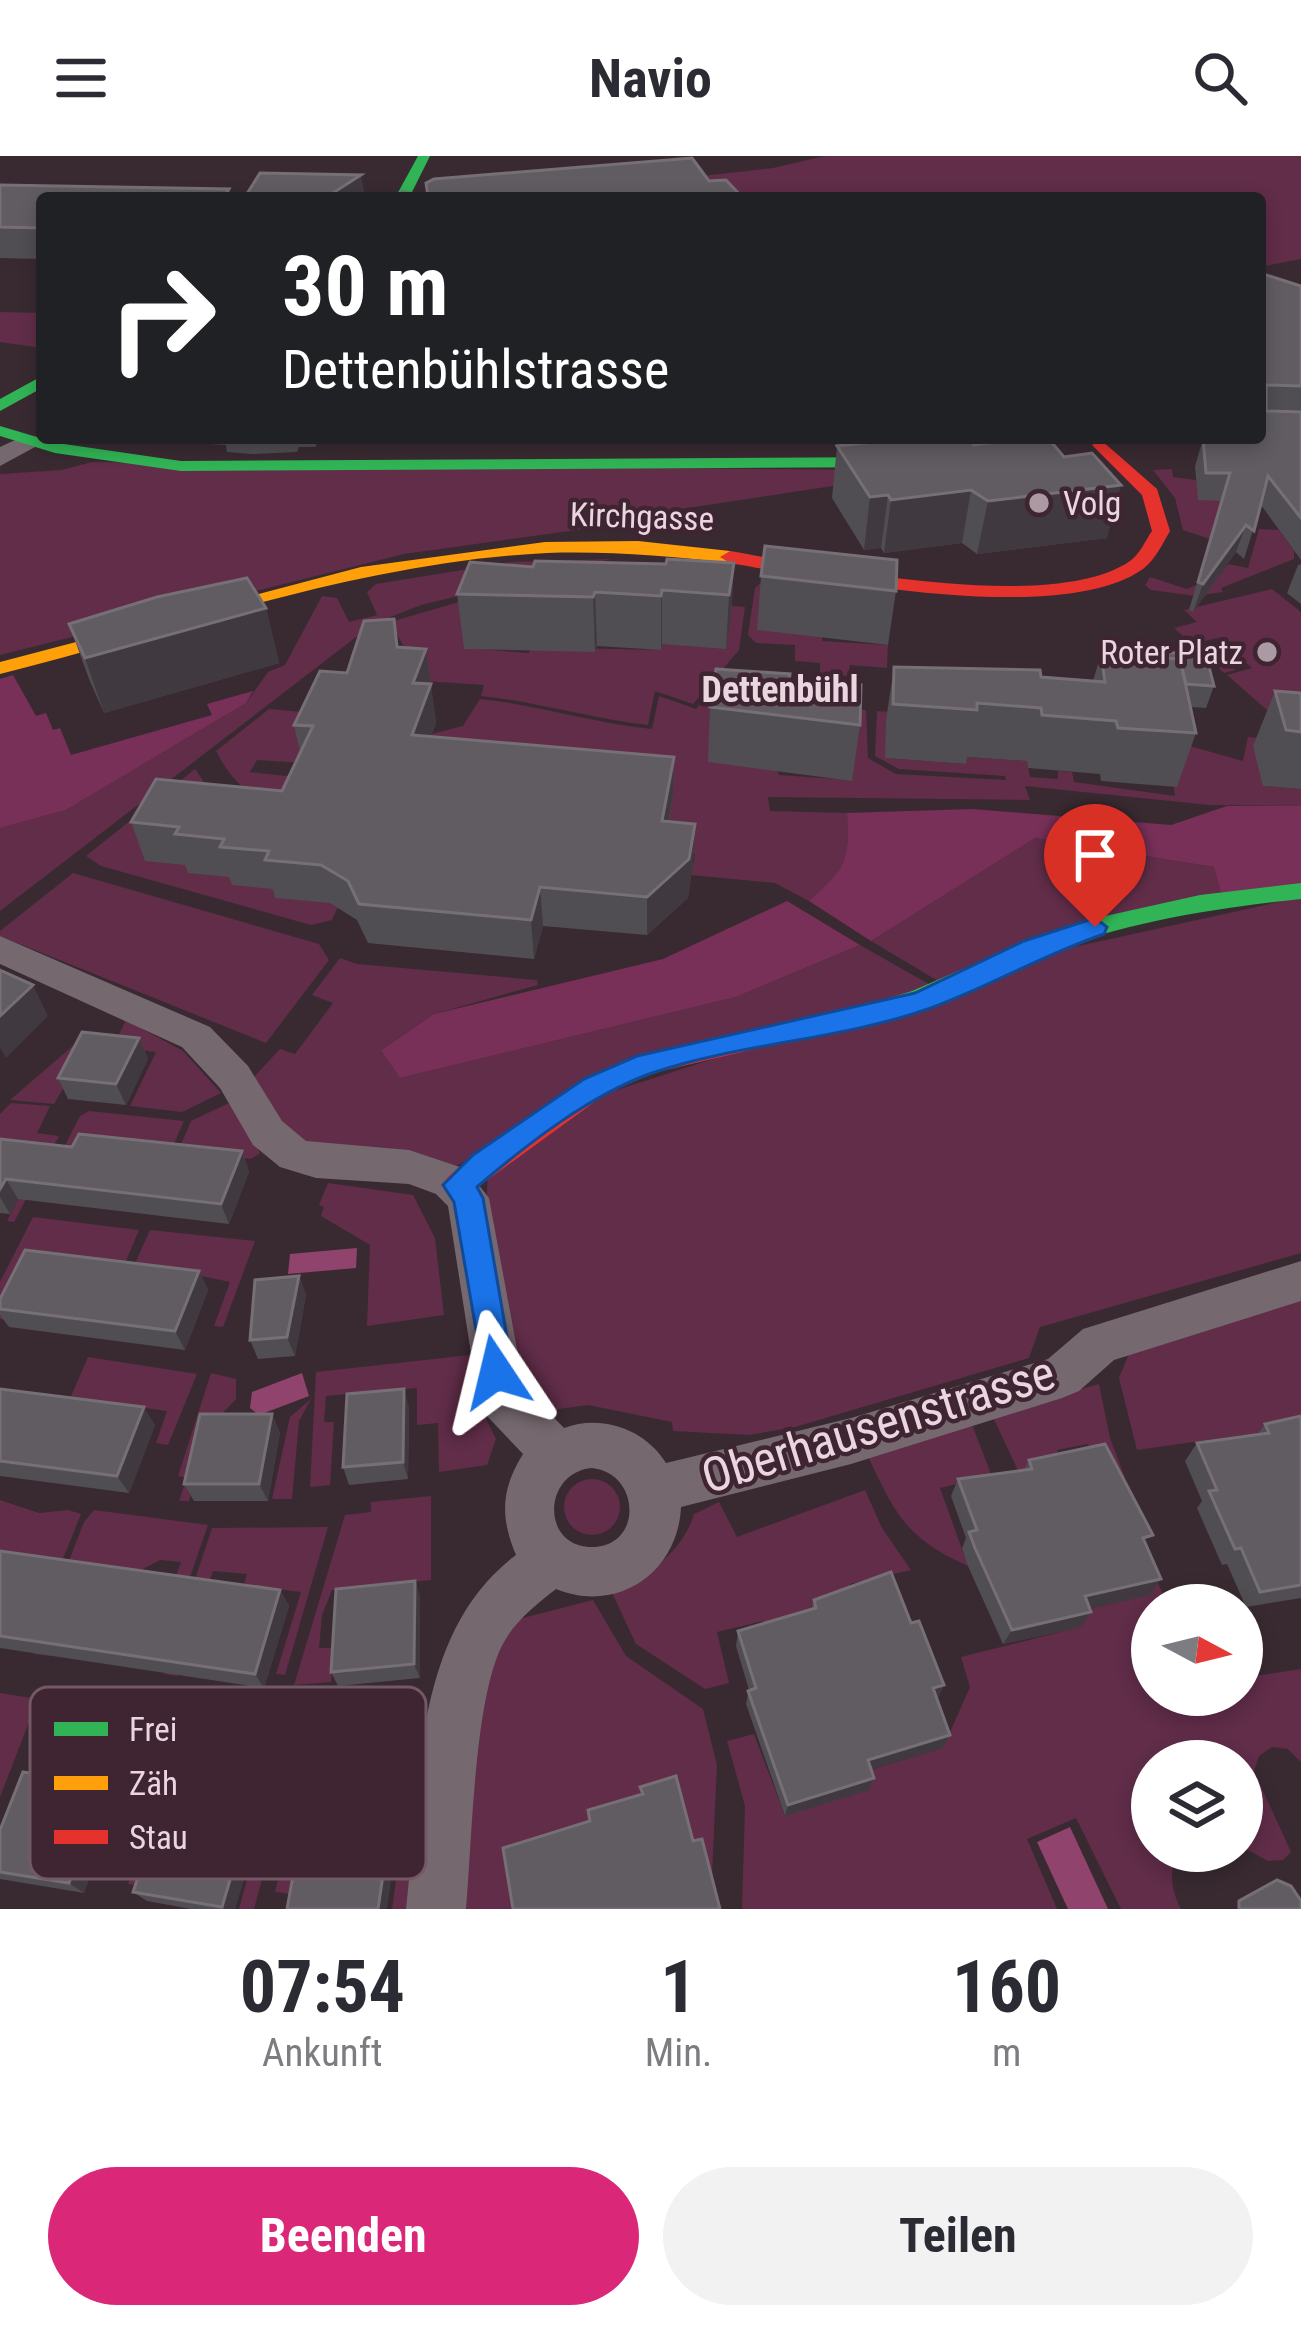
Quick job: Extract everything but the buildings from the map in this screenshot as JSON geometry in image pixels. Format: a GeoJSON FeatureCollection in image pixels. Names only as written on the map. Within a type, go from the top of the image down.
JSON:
{"type":"FeatureCollection","features":[{"type":"Feature","properties":{"kind":"street"},"geometry":{"type":"LineString","coordinates":[[406,192],[424,156]]}},
{"type":"Feature","properties":{"kind":"street"},"geometry":{"type":"LineString","coordinates":[[0,406],[36,385]]}},
{"type":"Feature","properties":{"kind":"street"},"geometry":{"type":"LineString","coordinates":[[0,458],[13,437]]}},
{"type":"Feature","properties":{"kind":"street"},"geometry":{"type":"LineString","coordinates":[[48,444],[118,458],[246,467],[507,460],[932,461]]}},
{"type":"Feature","properties":{"kind":"street","name":"Kirchgasse"},"geometry":{"type":"LineString","coordinates":[[0,668],[345,578],[507,552],[648,545],[958,589],[1073,587],[1127,571],[1150,553],[1160,536],[1159,509],[1150,493],[1090,447],[1109,444]]}},
{"type":"Feature","properties":{"kind":"street"},"geometry":{"type":"LineString","coordinates":[[458,1185],[594,1087],[647,1064],[921,1001],[1033,948],[1095,927],[1225,898],[1301,891]]}},
{"type":"Feature","properties":{"kind":"street"},"geometry":{"type":"LineString","coordinates":[[0,949],[196,1037],[218,1054],[242,1087],[262,1129],[293,1154],[413,1168],[458,1185],[468,1198],[502,1398],[558,1456],[539,1473],[529,1496],[527,1521],[536,1543],[552,1561],[522,1580],[480,1631],[465,1678],[436,1909]]}},
{"type":"Feature","properties":{"kind":"street","name":"Oberhausenstrasse"},"geometry":{"type":"LineString","coordinates":[[654,1490],[851,1441],[1062,1376],[1099,1344],[1301,1281]]}},
{"type":"Feature","properties":{"kind":"street","name":"Oberhausenstrasse"},"geometry":{"type":"LineString","coordinates":[[552,1561],[579,1572],[609,1570],[636,1556],[653,1532],[658,1504],[651,1478],[633,1458],[609,1447],[583,1446],[558,1456]]}},
{"type":"Feature","properties":{"kind":"shaded area"},"geometry":{"type":"Polygon","coordinates":[[[825,156],[1301,156],[1301,259],[1266,266],[1266,192],[710,192],[693,177],[773,168],[825,156]]]}},
{"type":"Feature","properties":{"kind":"shaded area"},"geometry":{"type":"Polygon","coordinates":[[[0,312],[36,313],[36,347],[0,342],[0,312]]]}},
{"type":"Feature","properties":{"kind":"shaded area"},"geometry":{"type":"Polygon","coordinates":[[[92,462],[863,470],[866,481],[654,513],[656,519],[404,554],[0,655],[0,474],[62,470],[92,462]]]}},
{"type":"Feature","properties":{"kind":"shaded area"},"geometry":{"type":"Polygon","coordinates":[[[1172,469],[1173,477],[1196,480],[1230,501],[1210,539],[1183,530],[1175,498],[1153,470],[1172,469]]]}},
{"type":"Feature","properties":{"kind":"shaded area"},"geometry":{"type":"Polygon","coordinates":[[[1259,529],[1279,530],[1294,551],[1294,559],[1221,588],[1223,592],[1195,596],[1145,585],[1150,577],[1187,589],[1220,575],[1228,564],[1248,568],[1259,529]]]}},
{"type":"Feature","properties":{"kind":"shaded area"},"geometry":{"type":"Polygon","coordinates":[[[611,559],[421,605],[373,624],[0,911],[0,828],[66,810],[246,703],[268,672],[285,665],[322,596],[337,598],[349,622],[377,615],[367,592],[376,584],[511,562],[611,559]]]}},
{"type":"Feature","properties":{"kind":"shaded area"},"geometry":{"type":"Polygon","coordinates":[[[765,579],[822,635],[822,641],[888,645],[887,668],[850,665],[848,676],[820,674],[820,663],[795,661],[795,645],[756,643],[748,635],[755,588],[765,579]]]}},
{"type":"Feature","properties":{"kind":"shaded area"},"geometry":{"type":"Polygon","coordinates":[[[521,584],[464,648],[529,653],[531,647],[660,650],[677,602],[745,607],[739,650],[693,704],[655,691],[648,725],[481,696],[484,685],[411,680],[407,652],[390,622],[521,584]]]}},
{"type":"Feature","properties":{"kind":"shaded area","name":"Roter Platz"},"geometry":{"type":"Polygon","coordinates":[[[1272,589],[1301,612],[1301,702],[1268,711],[1227,675],[1252,668],[1217,638],[1204,641],[1235,670],[1224,673],[1174,628],[1197,622],[1184,610],[1272,589]]]}},
{"type":"Feature","properties":{"kind":"shaded area"},"geometry":{"type":"Polygon","coordinates":[[[13,675],[36,716],[46,713],[53,730],[60,728],[71,755],[212,715],[207,704],[253,691],[246,703],[66,810],[0,828],[0,679],[13,675]]]}},
{"type":"Feature","properties":{"kind":"shaded area"},"geometry":{"type":"Polygon","coordinates":[[[659,696],[696,709],[701,703],[758,717],[779,775],[851,780],[795,705],[866,710],[868,758],[896,774],[1006,780],[1005,776],[899,769],[875,756],[877,711],[944,716],[886,720],[886,758],[965,764],[965,757],[1027,761],[1030,777],[1058,779],[1058,771],[1072,772],[1074,782],[1175,796],[1168,740],[1243,761],[1248,737],[1301,741],[1263,786],[1301,789],[1301,806],[1209,805],[1025,786],[1030,800],[768,797],[770,811],[847,813],[843,864],[809,901],[775,883],[691,875],[695,854],[678,852],[402,750],[432,734],[463,726],[480,699],[652,729],[659,696]]]}},
{"type":"Feature","properties":{"kind":"shaded area"},"geometry":{"type":"Polygon","coordinates":[[[269,709],[325,714],[303,763],[257,760],[250,772],[315,779],[296,821],[240,785],[216,751],[269,709]]]}},
{"type":"Feature","properties":{"kind":"shaded area"},"geometry":{"type":"Polygon","coordinates":[[[195,769],[206,785],[363,852],[332,920],[311,925],[101,866],[86,856],[195,769]]]}},
{"type":"Feature","properties":{"kind":"shaded area"},"geometry":{"type":"Polygon","coordinates":[[[1227,806],[1301,806],[1301,885],[1221,893],[1214,867],[1035,838],[871,941],[809,901],[843,864],[847,813],[972,809],[1171,825],[1227,806]]]}},
{"type":"Feature","properties":{"kind":"shaded area"},"geometry":{"type":"Polygon","coordinates":[[[1035,838],[1214,867],[1221,893],[943,984],[871,941],[1035,838]]]}},
{"type":"Feature","properties":{"kind":"shaded area"},"geometry":{"type":"Polygon","coordinates":[[[73,873],[319,944],[329,960],[266,1043],[0,936],[0,931],[73,873]]]}},
{"type":"Feature","properties":{"kind":"shaded area"},"geometry":{"type":"Polygon","coordinates":[[[1301,897],[1301,1253],[1040,1327],[1029,1358],[795,1427],[749,1435],[673,1431],[672,1422],[588,1405],[544,1411],[525,1403],[485,1226],[488,1172],[592,1098],[1033,956],[1301,897]]]}},
{"type":"Feature","properties":{"kind":"shaded area"},"geometry":{"type":"Polygon","coordinates":[[[787,901],[860,945],[736,997],[400,1078],[381,1050],[434,1014],[663,959],[787,901]]]}},
{"type":"Feature","properties":{"kind":"shaded area"},"geometry":{"type":"Polygon","coordinates":[[[860,945],[934,987],[659,1053],[456,1166],[306,1144],[278,1124],[252,1079],[280,1049],[295,1054],[333,1003],[312,995],[340,958],[357,964],[537,980],[538,985],[434,1014],[382,1049],[400,1078],[736,997],[860,945]]]}},
{"type":"Feature","properties":{"kind":"shaded area"},"geometry":{"type":"Polygon","coordinates":[[[126,1020],[183,1051],[221,1093],[182,1112],[130,1106],[156,1052],[113,1047],[126,1020]]]}},
{"type":"Feature","properties":{"kind":"shaded area"},"geometry":{"type":"Polygon","coordinates":[[[75,1044],[88,1046],[54,1104],[10,1100],[75,1044]]]}},
{"type":"Feature","properties":{"kind":"shaded area"},"geometry":{"type":"Polygon","coordinates":[[[11,1103],[50,1106],[37,1133],[59,1136],[14,1222],[7,1221],[39,1158],[0,1142],[0,1114],[11,1103]]]}},
{"type":"Feature","properties":{"kind":"shaded area"},"geometry":{"type":"Polygon","coordinates":[[[229,1103],[260,1153],[251,1159],[178,1151],[191,1121],[229,1103]]]}},
{"type":"Feature","properties":{"kind":"shaded area"},"geometry":{"type":"Polygon","coordinates":[[[89,1111],[184,1121],[153,1191],[37,1200],[80,1116],[89,1111]]]}},
{"type":"Feature","properties":{"kind":"shaded area"},"geometry":{"type":"Polygon","coordinates":[[[328,1183],[413,1195],[435,1238],[444,1315],[367,1326],[370,1245],[321,1216],[324,1207],[319,1205],[328,1183]]]}},
{"type":"Feature","properties":{"kind":"shaded area"},"geometry":{"type":"Polygon","coordinates":[[[33,1217],[139,1230],[123,1268],[39,1252],[5,1320],[0,1319],[0,1282],[33,1217]]]}},
{"type":"Feature","properties":{"kind":"shaded area"},"geometry":{"type":"Polygon","coordinates":[[[150,1230],[255,1241],[223,1327],[214,1326],[230,1282],[148,1265],[137,1290],[124,1288],[150,1230]]]}},
{"type":"Feature","properties":{"kind":"shaded area"},"geometry":{"type":"Polygon","coordinates":[[[357,1248],[356,1268],[288,1274],[290,1254],[357,1248]]]}},
{"type":"Feature","properties":{"kind":"shaded area"},"geometry":{"type":"Polygon","coordinates":[[[1301,1299],[1301,1430],[1252,1442],[1242,1435],[1137,1450],[1119,1378],[1130,1351],[1301,1299]]]}},
{"type":"Feature","properties":{"kind":"shaded area"},"geometry":{"type":"Polygon","coordinates":[[[470,1355],[475,1397],[496,1439],[487,1465],[439,1472],[438,1423],[417,1425],[417,1388],[326,1396],[324,1422],[334,1422],[330,1485],[310,1487],[316,1372],[470,1355]]]}},
{"type":"Feature","properties":{"kind":"shaded area"},"geometry":{"type":"Polygon","coordinates":[[[88,1357],[197,1374],[168,1445],[156,1443],[167,1411],[86,1400],[35,1480],[88,1357]]]}},
{"type":"Feature","properties":{"kind":"shaded area"},"geometry":{"type":"Polygon","coordinates":[[[211,1373],[236,1379],[236,1399],[216,1420],[207,1420],[189,1501],[179,1501],[187,1478],[178,1476],[211,1373]]]}},
{"type":"Feature","properties":{"kind":"shaded area"},"geometry":{"type":"Polygon","coordinates":[[[302,1373],[309,1396],[259,1415],[250,1408],[252,1392],[302,1373]]]}},
{"type":"Feature","properties":{"kind":"shaded area"},"geometry":{"type":"Polygon","coordinates":[[[1099,1384],[1110,1438],[1138,1512],[1111,1498],[1088,1444],[1057,1450],[1063,1468],[1021,1477],[992,1415],[1099,1384]]]}},
{"type":"Feature","properties":{"kind":"shaded area"},"geometry":{"type":"Polygon","coordinates":[[[311,1399],[299,1421],[292,1499],[272,1499],[290,1417],[311,1399]]]}},
{"type":"Feature","properties":{"kind":"shaded area"},"geometry":{"type":"Polygon","coordinates":[[[971,1422],[996,1487],[969,1481],[940,1488],[968,1566],[929,1545],[904,1521],[866,1452],[971,1422]]]}},
{"type":"Feature","properties":{"kind":"shaded area"},"geometry":{"type":"Polygon","coordinates":[[[592,1479],[612,1487],[620,1507],[612,1527],[592,1535],[572,1527],[564,1507],[572,1487],[592,1479]]]}},
{"type":"Feature","properties":{"kind":"shaded area"},"geometry":{"type":"Polygon","coordinates":[[[865,1490],[882,1528],[911,1570],[850,1584],[855,1602],[770,1643],[763,1621],[717,1632],[729,1683],[705,1689],[636,1644],[612,1593],[662,1562],[682,1540],[694,1514],[719,1502],[737,1537],[865,1490]]]}},
{"type":"Feature","properties":{"kind":"shaded area"},"geometry":{"type":"Polygon","coordinates":[[[431,1496],[431,1580],[332,1590],[322,1615],[319,1648],[333,1648],[331,1682],[294,1685],[345,1515],[371,1512],[371,1502],[431,1496]]]}},
{"type":"Feature","properties":{"kind":"shaded area"},"geometry":{"type":"Polygon","coordinates":[[[0,1500],[39,1513],[68,1510],[81,1514],[32,1636],[21,1635],[52,1557],[0,1550],[0,1500]]]}},
{"type":"Feature","properties":{"kind":"shaded area"},"geometry":{"type":"Polygon","coordinates":[[[94,1510],[208,1525],[165,1649],[150,1647],[181,1562],[160,1560],[141,1570],[89,1563],[51,1656],[33,1654],[84,1522],[94,1510]]]}},
{"type":"Feature","properties":{"kind":"shaded area"},"geometry":{"type":"Polygon","coordinates":[[[328,1527],[285,1675],[276,1674],[301,1592],[244,1585],[247,1574],[213,1571],[178,1676],[164,1674],[212,1528],[328,1527]]]}},
{"type":"Feature","properties":{"kind":"shaded area"},"geometry":{"type":"Polygon","coordinates":[[[1131,1599],[1131,1716],[1263,1716],[1263,1675],[1301,1669],[1301,1762],[1288,1749],[1272,1747],[1263,1753],[1263,1740],[1131,1740],[1131,1872],[1173,1872],[1181,1909],[1121,1909],[1076,1818],[1027,1839],[1057,1909],[742,1909],[745,1806],[727,1741],[754,1734],[785,1816],[868,1790],[863,1772],[943,1748],[970,1687],[961,1657],[1080,1627],[1075,1612],[1131,1599]]]}},
{"type":"Feature","properties":{"kind":"shaded area"},"geometry":{"type":"Polygon","coordinates":[[[593,1600],[626,1656],[703,1709],[717,1765],[712,1875],[515,1909],[449,1909],[475,1685],[511,1621],[593,1600]]]}},
{"type":"Feature","properties":{"kind":"shaded area"},"geometry":{"type":"Polygon","coordinates":[[[0,1693],[30,1698],[30,1720],[0,1797],[0,1693]]]}},
{"type":"Feature","properties":{"kind":"shaded area"},"geometry":{"type":"Polygon","coordinates":[[[426,1760],[431,1761],[426,1823],[426,1760]]]}},
{"type":"Feature","properties":{"kind":"shaded area"},"geometry":{"type":"Polygon","coordinates":[[[1263,1791],[1291,1852],[1283,1860],[1263,1858],[1263,1791]]]}},
{"type":"Feature","properties":{"kind":"shaded area"},"geometry":{"type":"Polygon","coordinates":[[[1070,1827],[1108,1909],[1068,1909],[1037,1842],[1070,1827]]]}},
{"type":"Feature","properties":{"kind":"shaded area"},"geometry":{"type":"Polygon","coordinates":[[[247,1879],[262,1879],[254,1909],[239,1909],[247,1879]]]}},
{"type":"Feature","properties":{"kind":"shaded area"},"geometry":{"type":"Polygon","coordinates":[[[278,1879],[295,1879],[292,1894],[275,1892],[278,1879]]]}},
{"type":"Feature","properties":{"kind":"shaded area"},"geometry":{"type":"Polygon","coordinates":[[[396,1879],[421,1879],[419,1909],[392,1909],[396,1879]]]}},
{"type":"Feature","properties":{"kind":"traffic: fast"},"geometry":{"type":"LineString","coordinates":[[405,192],[424,156]]}},
{"type":"Feature","properties":{"kind":"traffic: fast"},"geometry":{"type":"LineString","coordinates":[[0,406],[36,385]]}},
{"type":"Feature","properties":{"kind":"traffic: fast"},"geometry":{"type":"LineString","coordinates":[[0,431],[36,442]]}},
{"type":"Feature","properties":{"kind":"traffic: fast"},"geometry":{"type":"LineString","coordinates":[[42,444],[181,466],[906,462]]}},
{"type":"Feature","properties":{"kind":"traffic: fast"},"geometry":{"type":"LineString","coordinates":[[881,1010],[1101,926],[1200,904],[1301,891]]}},
{"type":"Feature","properties":{"kind":"traffic: slow"},"geometry":{"type":"LineString","coordinates":[[0,668],[269,594],[453,557],[545,548],[638,547],[730,557]]}},
{"type":"Feature","properties":{"kind":"traffic: jam"},"geometry":{"type":"LineString","coordinates":[[730,557],[878,581],[992,591],[1093,582],[1133,567],[1161,531],[1151,493],[1101,445]]}},
{"type":"Feature","properties":{"kind":"traffic: jam"},"geometry":{"type":"LineString","coordinates":[[458,1185],[594,1087],[647,1064],[881,1010]]}},
{"type":"Feature","properties":{"kind":"place","name":"Volg"},"geometry":{"type":"Point","coordinates":[1039,503]}},
{"type":"Feature","properties":{"kind":"place","name":"Roter Platz"},"geometry":{"type":"Point","coordinates":[1267,652]}},
{"type":"Feature","properties":{"kind":"district","name":"Dettenbühl"},"geometry":{"type":"Point","coordinates":[780,689]}},
{"type":"Feature","properties":{"kind":"route"},"geometry":{"type":"LineString","coordinates":[[496,1372],[474,1226],[468,1198],[458,1185],[484,1163],[594,1087],[647,1064],[921,1001],[1033,948],[1095,927]]}}]}
